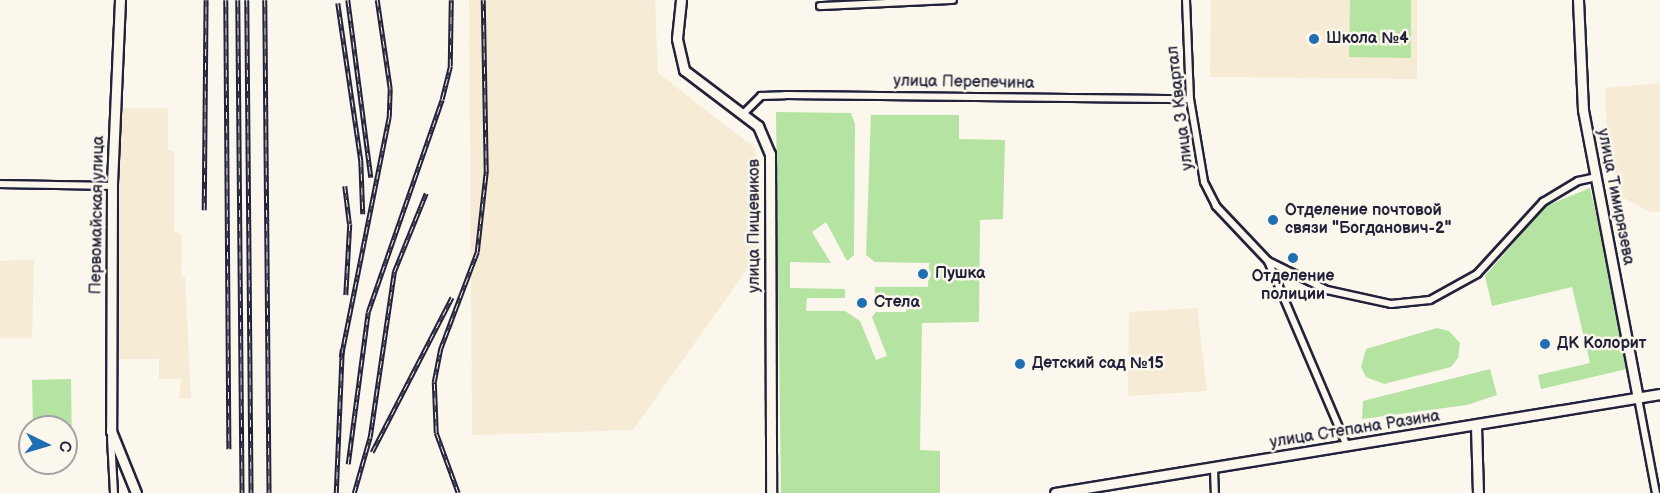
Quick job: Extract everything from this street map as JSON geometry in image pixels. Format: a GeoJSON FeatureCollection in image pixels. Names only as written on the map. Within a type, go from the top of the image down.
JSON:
{"type":"FeatureCollection","features":[{"type":"Feature","properties":{"kind":"main road","name":"Первомайская улица"},"geometry":{"type":"LineString","coordinates":[[120,0],[112,186],[111,431],[136,493]]}},
{"type":"Feature","properties":{"kind":"main road","name":"улица Пищевиков"},"geometry":{"type":"LineString","coordinates":[[681,0],[677,39],[684,70],[706,89],[744,113],[766,139],[770,154],[771,493]]}},
{"type":"Feature","properties":{"kind":"main road","name":"улица Тимирязева"},"geometry":{"type":"LineString","coordinates":[[1578,0],[1580,88],[1638,398]]}},
{"type":"Feature","properties":{"kind":"main road","name":"улица Степана Разина"},"geometry":{"type":"LineString","coordinates":[[1055,493],[1214,469],[1660,394]]}},
{"type":"Feature","properties":{"kind":"main road"},"geometry":{"type":"LineString","coordinates":[[1476,426],[1478,493]]}},
{"type":"Feature","properties":{"kind":"street"},"geometry":{"type":"LineString","coordinates":[[820,6],[953,0]]}},
{"type":"Feature","properties":{"kind":"street","name":"улица 3 Квартал"},"geometry":{"type":"LineString","coordinates":[[1186,0],[1190,99],[1201,169],[1209,193],[1268,261]]}},
{"type":"Feature","properties":{"kind":"street","name":"улица Перепечина"},"geometry":{"type":"LineString","coordinates":[[744,113],[762,96],[785,95],[1190,99]]}},
{"type":"Feature","properties":{"kind":"street"},"geometry":{"type":"LineString","coordinates":[[1268,261],[1327,290],[1391,304],[1430,300],[1477,274],[1543,202],[1578,181],[1598,177]]}},
{"type":"Feature","properties":{"kind":"street"},"geometry":{"type":"LineString","coordinates":[[0,184],[112,186]]}},
{"type":"Feature","properties":{"kind":"street"},"geometry":{"type":"LineString","coordinates":[[1268,261],[1347,446]]}},
{"type":"Feature","properties":{"kind":"street"},"geometry":{"type":"LineString","coordinates":[[1638,398],[1656,493]]}},
{"type":"Feature","properties":{"kind":"street","name":"Первомайская улица"},"geometry":{"type":"LineString","coordinates":[[111,431],[114,493]]}},
{"type":"Feature","properties":{"kind":"street"},"geometry":{"type":"LineString","coordinates":[[1214,469],[1215,493]]}},
{"type":"Feature","properties":{"kind":"shaded area"},"geometry":{"type":"Polygon","coordinates":[[[469,0],[655,0],[658,73],[756,149],[758,254],[633,430],[472,435],[469,0]]]}},
{"type":"Feature","properties":{"kind":"shaded area","name":"Школа №4"},"geometry":{"type":"Polygon","coordinates":[[[1211,0],[1417,0],[1417,79],[1210,77],[1211,0]]]}},
{"type":"Feature","properties":{"kind":"shaded area"},"geometry":{"type":"Polygon","coordinates":[[[1660,83],[1660,212],[1650,212],[1620,196],[1607,142],[1605,88],[1660,83]]]}},
{"type":"Feature","properties":{"kind":"shaded area"},"geometry":{"type":"Polygon","coordinates":[[[118,108],[168,108],[168,150],[174,151],[174,231],[182,235],[181,276],[185,277],[191,398],[179,399],[181,379],[159,379],[159,359],[113,359],[118,108]]]}},
{"type":"Feature","properties":{"kind":"shaded area"},"geometry":{"type":"Polygon","coordinates":[[[34,259],[32,338],[0,338],[0,261],[34,259]]]}},
{"type":"Feature","properties":{"kind":"shaded area"},"geometry":{"type":"Polygon","coordinates":[[[1197,308],[1207,391],[1128,396],[1129,312],[1197,308]]]}},
{"type":"Feature","properties":{"kind":"green space"},"geometry":{"type":"Polygon","coordinates":[[[1350,0],[1411,0],[1411,58],[1349,57],[1350,0]]]}},
{"type":"Feature","properties":{"kind":"green space"},"geometry":{"type":"Polygon","coordinates":[[[776,112],[851,113],[855,124],[854,255],[847,261],[826,222],[812,232],[831,263],[790,262],[790,288],[845,289],[845,298],[807,298],[806,311],[845,311],[860,321],[876,360],[887,356],[872,317],[876,312],[906,312],[906,301],[875,300],[875,287],[928,287],[929,263],[875,262],[866,255],[871,115],[959,115],[959,139],[1005,140],[1003,219],[980,220],[979,322],[922,323],[920,450],[940,451],[940,493],[781,493],[776,112]]]}},
{"type":"Feature","properties":{"kind":"green space"},"geometry":{"type":"Polygon","coordinates":[[[1590,188],[1631,368],[1541,389],[1538,375],[1590,363],[1572,287],[1492,306],[1485,276],[1546,206],[1590,188]]]}},
{"type":"Feature","properties":{"kind":"green space"},"geometry":{"type":"Polygon","coordinates":[[[1437,328],[1449,331],[1460,343],[1458,358],[1451,367],[1384,384],[1366,377],[1361,367],[1366,349],[1437,328]]]}},
{"type":"Feature","properties":{"kind":"green space"},"geometry":{"type":"Polygon","coordinates":[[[1490,369],[1497,395],[1467,405],[1362,419],[1363,401],[1490,369]]]}},
{"type":"Feature","properties":{"kind":"green space"},"geometry":{"type":"Polygon","coordinates":[[[71,379],[72,415],[33,415],[32,380],[71,379]]]}},
{"type":"Feature","properties":{"kind":"railway"},"geometry":{"type":"LineString","coordinates":[[204,210],[206,0]]}},
{"type":"Feature","properties":{"kind":"railway"},"geometry":{"type":"LineString","coordinates":[[226,0],[229,449]]}},
{"type":"Feature","properties":{"kind":"railway"},"geometry":{"type":"LineString","coordinates":[[238,0],[242,493]]}},
{"type":"Feature","properties":{"kind":"railway"},"geometry":{"type":"LineString","coordinates":[[247,0],[251,493]]}},
{"type":"Feature","properties":{"kind":"railway"},"geometry":{"type":"LineString","coordinates":[[265,0],[269,493]]}},
{"type":"Feature","properties":{"kind":"railway"},"geometry":{"type":"LineString","coordinates":[[348,0],[371,178]]}},
{"type":"Feature","properties":{"kind":"railway"},"geometry":{"type":"LineString","coordinates":[[341,357],[389,117],[390,89],[377,0]]}},
{"type":"Feature","properties":{"kind":"railway"},"geometry":{"type":"LineString","coordinates":[[348,464],[368,312],[442,99],[450,66],[451,0]]}},
{"type":"Feature","properties":{"kind":"railway"},"geometry":{"type":"LineString","coordinates":[[458,493],[436,433],[434,382],[440,350],[477,252],[486,172],[483,0]]}},
{"type":"Feature","properties":{"kind":"railway"},"geometry":{"type":"LineString","coordinates":[[338,3],[361,160],[363,214]]}},
{"type":"Feature","properties":{"kind":"railway"},"geometry":{"type":"LineString","coordinates":[[345,186],[350,224],[346,295]]}},
{"type":"Feature","properties":{"kind":"railway"},"geometry":{"type":"LineString","coordinates":[[354,493],[370,437],[394,272],[426,193]]}},
{"type":"Feature","properties":{"kind":"railway"},"geometry":{"type":"LineString","coordinates":[[372,452],[452,297]]}},
{"type":"Feature","properties":{"kind":"railway"},"geometry":{"type":"LineString","coordinates":[[336,493],[342,349]]}},
{"type":"Feature","properties":{"kind":"place","name":"Школа №4"},"geometry":{"type":"Point","coordinates":[1314,39]}},
{"type":"Feature","properties":{"kind":"place","name":"Отделение почтовой связи \"Богданович-2\""},"geometry":{"type":"Point","coordinates":[1273,220]}},
{"type":"Feature","properties":{"kind":"place","name":"Отделение полиции"},"geometry":{"type":"Point","coordinates":[1293,258]}},
{"type":"Feature","properties":{"kind":"place","name":"Пушка"},"geometry":{"type":"Point","coordinates":[923,274]}},
{"type":"Feature","properties":{"kind":"place","name":"Стела"},"geometry":{"type":"Point","coordinates":[862,303]}},
{"type":"Feature","properties":{"kind":"place","name":"ДК Колорит"},"geometry":{"type":"Point","coordinates":[1545,344]}},
{"type":"Feature","properties":{"kind":"place","name":"Детский сад №15"},"geometry":{"type":"Point","coordinates":[1020,364]}}]}
